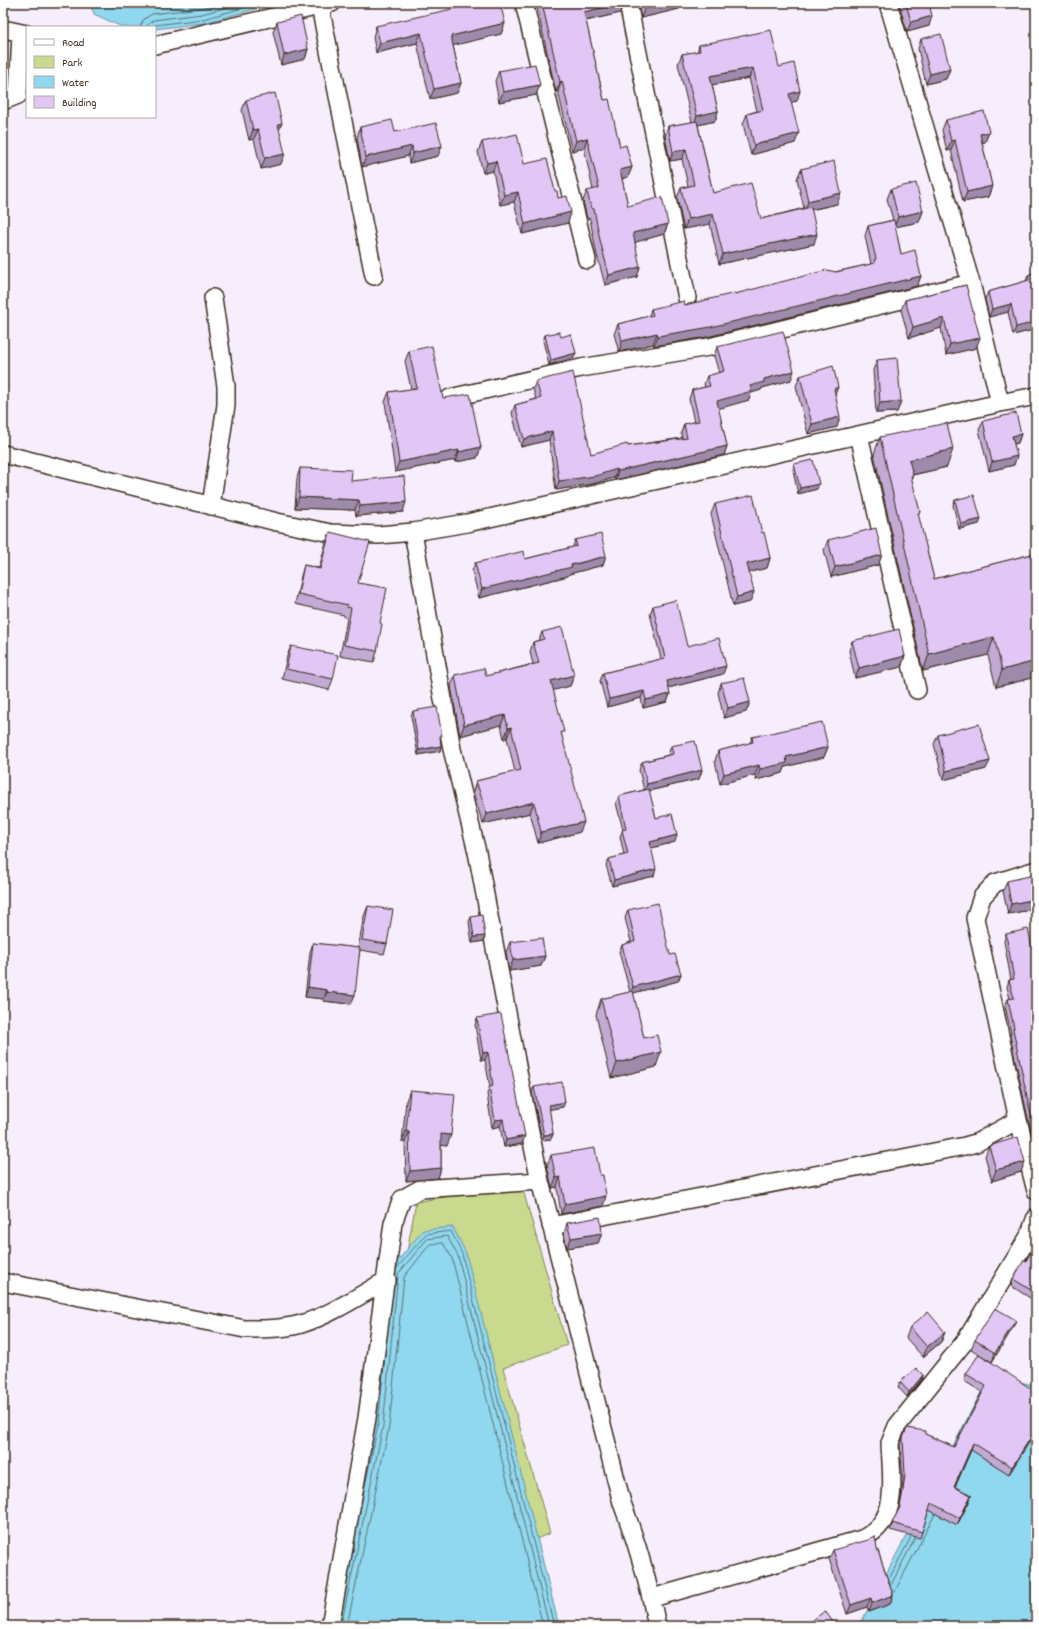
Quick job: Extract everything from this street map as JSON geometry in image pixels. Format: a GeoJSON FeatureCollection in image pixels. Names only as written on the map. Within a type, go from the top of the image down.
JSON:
{"type":"FeatureCollection","features":[{"type":"Feature","properties":{"kind":"street"},"geometry":{"type":"LineString","coordinates":[[524,3],[587,260]]}},
{"type":"Feature","properties":{"kind":"street"},"geometry":{"type":"LineString","coordinates":[[628,3],[687,298]]}},
{"type":"Feature","properties":{"kind":"street"},"geometry":{"type":"LineString","coordinates":[[888,3],[971,283],[1000,403]]}},
{"type":"Feature","properties":{"kind":"street"},"geometry":{"type":"LineString","coordinates":[[156,45],[326,4],[374,276]]}},
{"type":"Feature","properties":{"kind":"street"},"geometry":{"type":"LineString","coordinates":[[3,29],[24,33],[18,95],[3,101]]}},
{"type":"Feature","properties":{"kind":"street"},"geometry":{"type":"LineString","coordinates":[[450,398],[581,368],[709,347],[971,283]]}},
{"type":"Feature","properties":{"kind":"street"},"geometry":{"type":"LineString","coordinates":[[211,506],[226,405],[226,386],[213,298]]}},
{"type":"Feature","properties":{"kind":"street"},"geometry":{"type":"LineString","coordinates":[[3,454],[277,522],[331,533],[379,535],[413,532],[467,522],[1036,396]]}},
{"type":"Feature","properties":{"kind":"street"},"geometry":{"type":"LineString","coordinates":[[859,435],[917,690]]}},
{"type":"Feature","properties":{"kind":"street"},"geometry":{"type":"LineString","coordinates":[[413,532],[452,749],[477,852],[521,1087],[550,1226],[622,1503],[635,1539],[652,1598],[658,1626]]}},
{"type":"Feature","properties":{"kind":"street"},"geometry":{"type":"LineString","coordinates":[[1036,870],[995,883],[982,897],[975,918],[1018,1120],[1036,1192]]}},
{"type":"Feature","properties":{"kind":"street"},"geometry":{"type":"LineString","coordinates":[[550,1226],[965,1146],[976,1143],[1018,1120]]}},
{"type":"Feature","properties":{"kind":"street"},"geometry":{"type":"LineString","coordinates":[[330,1626],[368,1418],[387,1280],[393,1223],[402,1199],[420,1189],[540,1181]]}},
{"type":"Feature","properties":{"kind":"street"},"geometry":{"type":"LineString","coordinates":[[652,1598],[862,1539],[874,1533],[882,1525],[891,1502],[890,1443],[897,1426],[966,1340],[1030,1236],[1036,1217]]}},
{"type":"Feature","properties":{"kind":"street"},"geometry":{"type":"LineString","coordinates":[[3,1282],[245,1330],[301,1324],[329,1312],[387,1280]]}},
{"type":"Feature","properties":{"kind":"green space"},"geometry":{"type":"Polygon","coordinates":[[[521,1183],[567,1345],[503,1368],[550,1533],[339,1626],[416,1202],[521,1183]]]}},
{"type":"Feature","properties":{"kind":"water"},"geometry":{"type":"Polygon","coordinates":[[[90,3],[277,3],[204,23],[156,29],[156,26],[120,26],[94,14],[90,3]]]}},
{"type":"Feature","properties":{"kind":"water"},"geometry":{"type":"Polygon","coordinates":[[[453,1227],[466,1253],[559,1626],[332,1626],[390,1270],[423,1230],[453,1227]]]}},
{"type":"Feature","properties":{"kind":"water"},"geometry":{"type":"Polygon","coordinates":[[[990,1375],[1033,1385],[1036,1380],[1036,1626],[859,1626],[990,1375]]]}},
{"type":"Feature","properties":{"kind":"building"},"geometry":{"type":"Polygon","coordinates":[[[479,3],[500,3],[505,23],[451,36],[461,83],[434,89],[421,33],[380,43],[376,26],[479,3]]]}},
{"type":"Feature","properties":{"kind":"building"},"geometry":{"type":"Polygon","coordinates":[[[542,3],[623,3],[584,12],[604,100],[609,99],[620,147],[626,145],[632,167],[620,170],[628,206],[662,197],[668,224],[633,233],[640,267],[609,275],[594,209],[591,208],[587,191],[599,188],[587,138],[576,141],[562,81],[560,82],[542,3]]]}},
{"type":"Feature","properties":{"kind":"building"},"geometry":{"type":"Polygon","coordinates":[[[644,3],[664,3],[645,7],[644,3]]]}},
{"type":"Feature","properties":{"kind":"building"},"geometry":{"type":"Polygon","coordinates":[[[906,3],[929,3],[932,16],[911,22],[906,3]]]}},
{"type":"Feature","properties":{"kind":"building"},"geometry":{"type":"Polygon","coordinates":[[[301,16],[308,49],[284,55],[277,22],[301,16]]]}},
{"type":"Feature","properties":{"kind":"building"},"geometry":{"type":"Polygon","coordinates":[[[771,30],[779,67],[794,63],[800,91],[789,94],[799,133],[754,145],[747,114],[763,110],[753,68],[710,76],[718,111],[697,116],[682,54],[700,51],[699,45],[771,30]]]}},
{"type":"Feature","properties":{"kind":"building"},"geometry":{"type":"Polygon","coordinates":[[[941,34],[950,69],[930,74],[921,39],[941,34]]]}},
{"type":"Feature","properties":{"kind":"building"},"geometry":{"type":"Polygon","coordinates":[[[535,64],[540,85],[503,92],[499,71],[535,64]]]}},
{"type":"Feature","properties":{"kind":"building"},"geometry":{"type":"Polygon","coordinates":[[[275,93],[282,123],[278,124],[285,154],[265,158],[258,129],[253,130],[246,100],[275,93]]]}},
{"type":"Feature","properties":{"kind":"building"},"geometry":{"type":"Polygon","coordinates":[[[984,111],[989,132],[980,134],[992,186],[967,192],[955,140],[951,141],[946,120],[984,111]]]}},
{"type":"Feature","properties":{"kind":"building"},"geometry":{"type":"Polygon","coordinates":[[[392,120],[395,132],[436,123],[442,146],[413,153],[412,146],[366,157],[360,127],[392,120]]]}},
{"type":"Feature","properties":{"kind":"building"},"geometry":{"type":"Polygon","coordinates":[[[697,121],[713,193],[751,183],[761,219],[811,207],[817,234],[723,254],[713,214],[688,219],[681,188],[694,185],[686,149],[673,152],[668,126],[697,121]]]}},
{"type":"Feature","properties":{"kind":"building"},"geometry":{"type":"Polygon","coordinates":[[[517,134],[524,164],[547,159],[558,198],[567,196],[571,212],[525,224],[518,192],[504,195],[496,161],[487,163],[482,142],[517,134]]]}},
{"type":"Feature","properties":{"kind":"building"},"geometry":{"type":"Polygon","coordinates":[[[834,161],[841,193],[808,201],[801,169],[834,161]]]}},
{"type":"Feature","properties":{"kind":"building"},"geometry":{"type":"Polygon","coordinates":[[[916,183],[923,211],[898,217],[891,189],[916,183]]]}},
{"type":"Feature","properties":{"kind":"building"},"geometry":{"type":"Polygon","coordinates":[[[894,220],[901,254],[915,250],[921,276],[711,327],[658,336],[657,333],[622,341],[618,324],[653,315],[651,309],[684,301],[685,305],[735,294],[827,270],[836,272],[875,263],[874,260],[876,259],[868,226],[894,220]]]}},
{"type":"Feature","properties":{"kind":"building"},"geometry":{"type":"Polygon","coordinates":[[[1036,272],[1036,322],[1016,327],[1011,304],[992,309],[988,292],[1029,280],[1028,275],[1036,272]]]}},
{"type":"Feature","properties":{"kind":"building"},"geometry":{"type":"Polygon","coordinates":[[[966,285],[980,338],[950,344],[944,318],[913,327],[905,300],[966,285]]]}},
{"type":"Feature","properties":{"kind":"building"},"geometry":{"type":"Polygon","coordinates":[[[783,331],[794,371],[764,379],[764,382],[750,386],[752,391],[717,401],[727,446],[618,471],[617,469],[595,476],[559,481],[552,431],[524,439],[515,405],[541,398],[536,381],[573,372],[591,454],[627,444],[628,446],[687,438],[684,424],[699,421],[692,390],[710,386],[707,376],[724,371],[717,347],[783,331]]]}},
{"type":"Feature","properties":{"kind":"building"},"geometry":{"type":"Polygon","coordinates":[[[559,332],[561,337],[571,334],[576,353],[551,360],[545,335],[559,332]]]}},
{"type":"Feature","properties":{"kind":"building"},"geometry":{"type":"Polygon","coordinates":[[[432,346],[443,398],[470,394],[481,447],[399,462],[389,392],[417,388],[409,351],[432,346]]]}},
{"type":"Feature","properties":{"kind":"building"},"geometry":{"type":"Polygon","coordinates":[[[897,358],[901,401],[880,403],[877,360],[897,358]]]}},
{"type":"Feature","properties":{"kind":"building"},"geometry":{"type":"Polygon","coordinates":[[[833,366],[838,387],[834,389],[840,417],[812,424],[800,376],[833,366]]]}},
{"type":"Feature","properties":{"kind":"building"},"geometry":{"type":"Polygon","coordinates":[[[1016,413],[1021,434],[1012,436],[1017,456],[992,462],[983,421],[1016,413]]]}},
{"type":"Feature","properties":{"kind":"building"},"geometry":{"type":"Polygon","coordinates":[[[947,423],[953,449],[909,460],[913,475],[911,476],[920,512],[918,513],[934,579],[1036,553],[1036,661],[1002,670],[994,637],[929,654],[880,437],[947,423]]]}},
{"type":"Feature","properties":{"kind":"building"},"geometry":{"type":"Polygon","coordinates":[[[813,460],[819,484],[800,488],[794,464],[813,460]]]}},
{"type":"Feature","properties":{"kind":"building"},"geometry":{"type":"Polygon","coordinates":[[[300,468],[352,470],[351,481],[404,476],[406,502],[360,506],[359,500],[299,497],[300,468]]]}},
{"type":"Feature","properties":{"kind":"building"},"geometry":{"type":"Polygon","coordinates":[[[753,495],[762,533],[764,532],[770,558],[747,564],[754,592],[737,597],[715,504],[753,495]]]}},
{"type":"Feature","properties":{"kind":"building"},"geometry":{"type":"Polygon","coordinates":[[[974,495],[981,519],[961,524],[955,500],[974,495]]]}},
{"type":"Feature","properties":{"kind":"building"},"geometry":{"type":"Polygon","coordinates":[[[876,528],[882,555],[835,567],[828,540],[876,528]]]}},
{"type":"Feature","properties":{"kind":"building"},"geometry":{"type":"Polygon","coordinates":[[[330,532],[370,542],[358,583],[387,588],[380,623],[382,624],[377,651],[344,645],[351,608],[347,607],[348,605],[298,594],[304,565],[320,569],[330,532]]]}},
{"type":"Feature","properties":{"kind":"building"},"geometry":{"type":"Polygon","coordinates":[[[601,534],[606,556],[571,565],[572,567],[482,589],[475,563],[524,551],[525,559],[577,546],[575,540],[601,534]]]}},
{"type":"Feature","properties":{"kind":"building"},"geometry":{"type":"Polygon","coordinates":[[[676,600],[687,646],[719,638],[726,666],[667,681],[670,694],[646,700],[644,691],[609,699],[603,673],[665,658],[653,606],[676,600]]]}},
{"type":"Feature","properties":{"kind":"building"},"geometry":{"type":"Polygon","coordinates":[[[562,627],[574,675],[551,681],[564,732],[561,732],[584,822],[541,832],[534,802],[487,814],[476,781],[521,770],[511,727],[508,728],[505,715],[464,725],[455,675],[484,668],[486,676],[539,663],[533,642],[544,639],[542,632],[562,627]]]}},
{"type":"Feature","properties":{"kind":"building"},"geometry":{"type":"Polygon","coordinates":[[[899,629],[905,656],[859,668],[852,641],[899,629]]]}},
{"type":"Feature","properties":{"kind":"building"},"geometry":{"type":"Polygon","coordinates":[[[291,646],[338,655],[333,679],[286,669],[291,646]]]}},
{"type":"Feature","properties":{"kind":"building"},"geometry":{"type":"Polygon","coordinates":[[[744,678],[750,702],[728,708],[721,683],[744,678]]]}},
{"type":"Feature","properties":{"kind":"building"},"geometry":{"type":"Polygon","coordinates":[[[437,707],[442,736],[440,736],[441,746],[419,750],[413,711],[437,707]]]}},
{"type":"Feature","properties":{"kind":"building"},"geometry":{"type":"Polygon","coordinates":[[[822,722],[828,747],[786,757],[787,763],[760,769],[759,765],[724,774],[718,751],[753,742],[752,737],[822,722]]]}},
{"type":"Feature","properties":{"kind":"building"},"geometry":{"type":"Polygon","coordinates":[[[979,724],[990,761],[946,771],[938,735],[979,724]]]}},
{"type":"Feature","properties":{"kind":"building"},"geometry":{"type":"Polygon","coordinates":[[[695,741],[702,770],[647,784],[642,762],[673,754],[671,746],[695,741]]]}},
{"type":"Feature","properties":{"kind":"building"},"geometry":{"type":"Polygon","coordinates":[[[649,789],[656,818],[672,814],[677,835],[650,842],[656,869],[614,880],[609,859],[628,854],[622,830],[626,829],[619,796],[649,789]]]}},
{"type":"Feature","properties":{"kind":"building"},"geometry":{"type":"Polygon","coordinates":[[[1034,875],[1036,884],[1036,899],[1011,904],[1007,881],[1034,875]]]}},
{"type":"Feature","properties":{"kind":"building"},"geometry":{"type":"Polygon","coordinates":[[[658,903],[670,955],[675,954],[681,974],[633,987],[622,945],[635,941],[628,910],[658,903]]]}},
{"type":"Feature","properties":{"kind":"building"},"geometry":{"type":"Polygon","coordinates":[[[368,906],[393,910],[387,944],[362,940],[368,906]]]}},
{"type":"Feature","properties":{"kind":"building"},"geometry":{"type":"Polygon","coordinates":[[[482,915],[485,936],[474,937],[471,917],[482,915]]]}},
{"type":"Feature","properties":{"kind":"building"},"geometry":{"type":"Polygon","coordinates":[[[1028,929],[1033,952],[1035,951],[1036,955],[1036,1133],[1030,1111],[1008,999],[1014,998],[1009,980],[1014,979],[1006,934],[1028,929]]]}},
{"type":"Feature","properties":{"kind":"building"},"geometry":{"type":"Polygon","coordinates":[[[542,938],[545,956],[513,960],[510,942],[542,938]]]}},
{"type":"Feature","properties":{"kind":"building"},"geometry":{"type":"Polygon","coordinates":[[[313,943],[360,948],[355,995],[327,992],[327,990],[308,987],[313,943]]]}},
{"type":"Feature","properties":{"kind":"building"},"geometry":{"type":"Polygon","coordinates":[[[633,991],[644,1038],[657,1035],[661,1052],[617,1063],[601,999],[633,991]]]}},
{"type":"Feature","properties":{"kind":"building"},"geometry":{"type":"Polygon","coordinates":[[[501,1014],[525,1136],[506,1140],[503,1119],[495,1120],[489,1087],[493,1086],[488,1052],[483,1053],[477,1018],[501,1014]]]}},
{"type":"Feature","properties":{"kind":"building"},"geometry":{"type":"Polygon","coordinates":[[[562,1082],[565,1102],[549,1105],[553,1134],[544,1135],[534,1087],[562,1082]]]}},
{"type":"Feature","properties":{"kind":"building"},"geometry":{"type":"Polygon","coordinates":[[[410,1090],[455,1094],[451,1135],[441,1134],[441,1168],[410,1171],[409,1132],[406,1131],[410,1090]]]}},
{"type":"Feature","properties":{"kind":"building"},"geometry":{"type":"Polygon","coordinates":[[[1018,1137],[1025,1162],[996,1170],[989,1146],[1018,1137]]]}},
{"type":"Feature","properties":{"kind":"building"},"geometry":{"type":"Polygon","coordinates":[[[595,1148],[600,1175],[603,1175],[606,1196],[565,1204],[560,1177],[556,1178],[551,1155],[595,1148]]]}},
{"type":"Feature","properties":{"kind":"building"},"geometry":{"type":"Polygon","coordinates":[[[600,1217],[602,1233],[571,1238],[567,1223],[600,1217]]]}},
{"type":"Feature","properties":{"kind":"building"},"geometry":{"type":"Polygon","coordinates":[[[1036,1242],[1036,1293],[1013,1279],[1024,1260],[1026,1261],[1036,1242]]]}},
{"type":"Feature","properties":{"kind":"building"},"geometry":{"type":"Polygon","coordinates":[[[995,1308],[1016,1320],[995,1353],[975,1340],[995,1308]]]}},
{"type":"Feature","properties":{"kind":"building"},"geometry":{"type":"Polygon","coordinates":[[[928,1312],[945,1332],[927,1347],[910,1327],[928,1312]]]}},
{"type":"Feature","properties":{"kind":"building"},"geometry":{"type":"Polygon","coordinates":[[[979,1354],[1036,1392],[1036,1429],[1012,1467],[973,1443],[954,1487],[971,1495],[960,1518],[931,1503],[922,1532],[892,1523],[900,1507],[903,1491],[905,1474],[903,1438],[907,1428],[925,1431],[925,1434],[954,1447],[986,1386],[966,1374],[979,1354]]]}},
{"type":"Feature","properties":{"kind":"building"},"geometry":{"type":"Polygon","coordinates":[[[916,1368],[923,1375],[909,1392],[900,1382],[916,1368]]]}},
{"type":"Feature","properties":{"kind":"building"},"geometry":{"type":"Polygon","coordinates":[[[875,1536],[877,1548],[893,1595],[872,1603],[871,1598],[851,1605],[833,1550],[868,1540],[875,1536]]]}},
{"type":"Feature","properties":{"kind":"building"},"geometry":{"type":"Polygon","coordinates":[[[825,1611],[836,1626],[806,1626],[806,1625],[825,1611]]]}}]}
